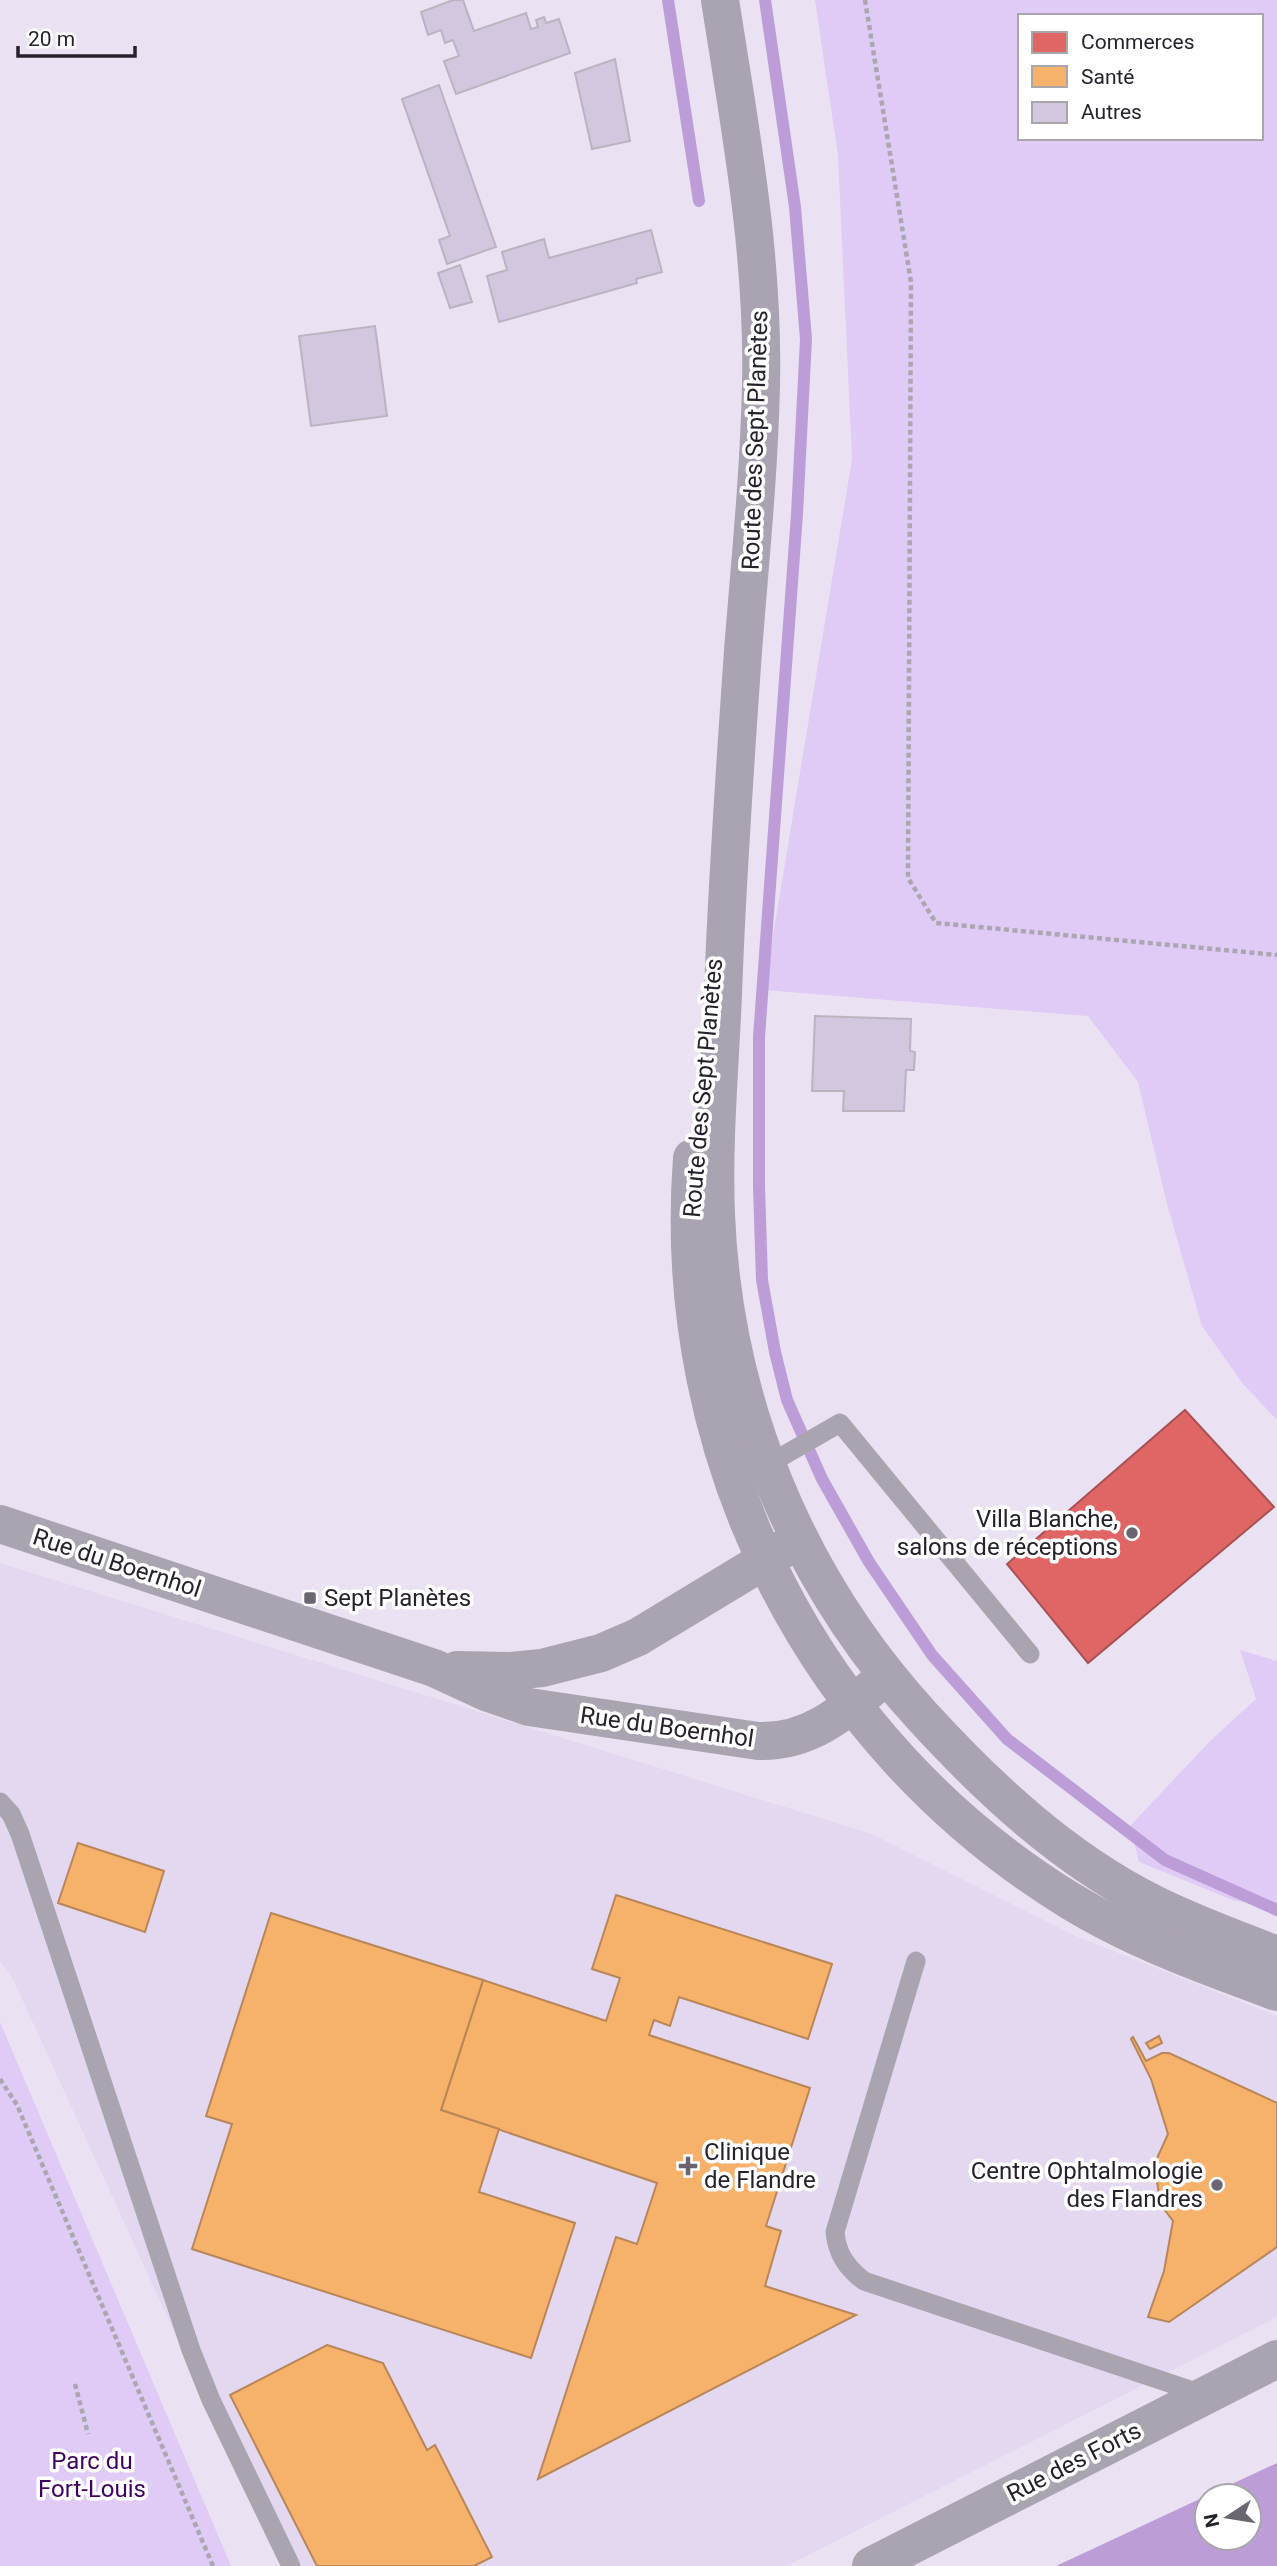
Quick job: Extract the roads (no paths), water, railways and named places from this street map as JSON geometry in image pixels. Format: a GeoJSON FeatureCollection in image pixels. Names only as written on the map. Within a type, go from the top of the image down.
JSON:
{"type":"FeatureCollection","features":[{"type":"Feature","properties":{"kind":"main road","name":"Route des Sept Planètes"},"geometry":{"type":"LineString","coordinates":[[720,0],[748,180],[761,309],[760,433],[729,839],[693,1148],[689,1213],[690,1274],[697,1333],[720,1437],[733,1480],[765,1559],[811,1646],[852,1705],[896,1756],[952,1812],[1039,1880],[1089,1912],[1122,1930],[1207,1967],[1277,1993]]}},
{"type":"Feature","properties":{"kind":"main road","name":"Route des Sept Planètes"},"geometry":{"type":"LineString","coordinates":[[729,839],[716,1219],[731,1340],[747,1404],[780,1458],[799,1540],[827,1592],[887,1675],[960,1759],[1015,1809],[1066,1850],[1124,1888],[1156,1905],[1277,1955]]}},
{"type":"Feature","properties":{"kind":"street","name":"Rue du Boernhol"},"geometry":{"type":"LineString","coordinates":[[0,1524],[434,1668],[486,1692],[540,1709],[758,1741],[781,1740],[804,1735],[830,1722],[887,1675]]}},
{"type":"Feature","properties":{"kind":"street","name":"Rue du Boernhol"},"geometry":{"type":"LineString","coordinates":[[434,1668],[511,1671],[562,1664],[601,1653],[638,1637],[799,1540]]}},
{"type":"Feature","properties":{"kind":"street","name":"Rue des Forts"},"geometry":{"type":"LineString","coordinates":[[871,2566],[1277,2359]]}},
{"type":"Feature","properties":{"kind":"lane"},"geometry":{"type":"LineString","coordinates":[[780,1458],[840,1423],[1030,1654]]}},
{"type":"Feature","properties":{"kind":"lane"},"geometry":{"type":"LineString","coordinates":[[0,1802],[11,1814],[20,1834],[191,2350],[211,2400],[291,2566]]}},
{"type":"Feature","properties":{"kind":"lane"},"geometry":{"type":"LineString","coordinates":[[916,1961],[835,2232],[836,2242],[845,2263],[864,2281],[1206,2395]]}},
{"type":"Feature","properties":{"kind":"waterway"},"geometry":{"type":"LineString","coordinates":[[668,0],[699,201]]}},
{"type":"Feature","properties":{"kind":"waterway"},"geometry":{"type":"LineString","coordinates":[[765,0],[795,207],[806,339],[797,514],[759,1037],[762,1280],[787,1400],[822,1479],[869,1562],[932,1655],[1007,1739],[1165,1860],[1277,1910]]}},
{"type":"Feature","properties":{"kind":"place","name":"Villa Blanche, salons de réceptions"},"geometry":{"type":"Point","coordinates":[1132,1533]}},
{"type":"Feature","properties":{"kind":"place","name":"Sept Planètes"},"geometry":{"type":"Point","coordinates":[310,1598]}},
{"type":"Feature","properties":{"kind":"place","name":"Clinique de Flandre"},"geometry":{"type":"Point","coordinates":[688,2166]}},
{"type":"Feature","properties":{"kind":"place","name":"Centre Ophtalmologie des Flandres"},"geometry":{"type":"Point","coordinates":[1217,2185]}},
{"type":"Feature","properties":{"kind":"park label","name":"Parc du Fort-Louis"},"geometry":{"type":"Point","coordinates":[92,2475]}}]}
